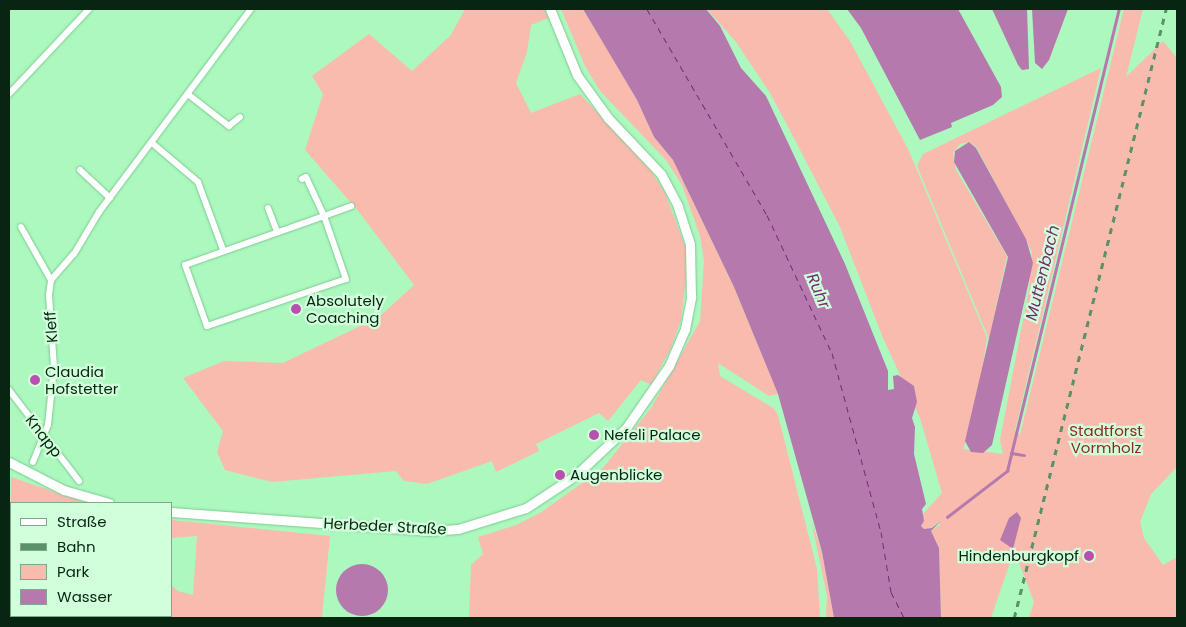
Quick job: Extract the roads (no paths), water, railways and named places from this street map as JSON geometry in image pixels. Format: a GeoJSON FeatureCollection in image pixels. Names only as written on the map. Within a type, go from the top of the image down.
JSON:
{"type":"FeatureCollection","features":[{"type":"Feature","properties":{"kind":"main road","name":"Herbeder Straße"},"geometry":{"type":"LineString","coordinates":[[172,512],[430,531],[458,529],[526,508],[556,490],[596,459],[636,414],[669,366],[685,329],[692,297],[690,244],[678,206],[661,174],[608,118],[577,75],[550,9]]}},
{"type":"Feature","properties":{"kind":"main road"},"geometry":{"type":"LineString","coordinates":[[9,464],[64,490],[106,502]]}},
{"type":"Feature","properties":{"kind":"street"},"geometry":{"type":"LineString","coordinates":[[9,94],[89,9]]}},
{"type":"Feature","properties":{"kind":"street"},"geometry":{"type":"LineString","coordinates":[[21,227],[52,280],[110,198],[189,95],[251,9]]}},
{"type":"Feature","properties":{"kind":"street"},"geometry":{"type":"LineString","coordinates":[[189,95],[229,126],[240,116]]}},
{"type":"Feature","properties":{"kind":"street"},"geometry":{"type":"LineString","coordinates":[[152,144],[198,182],[223,250]]}},
{"type":"Feature","properties":{"kind":"street"},"geometry":{"type":"LineString","coordinates":[[80,170],[110,198]]}},
{"type":"Feature","properties":{"kind":"street"},"geometry":{"type":"LineString","coordinates":[[302,179],[306,177],[324,216],[346,279],[207,326],[184,265],[223,250],[324,216],[351,206]]}},
{"type":"Feature","properties":{"kind":"street"},"geometry":{"type":"LineString","coordinates":[[268,208],[277,232]]}},
{"type":"Feature","properties":{"kind":"street","name":"Kleff"},"geometry":{"type":"LineString","coordinates":[[33,462],[48,425],[54,367],[49,295],[52,280]]}},
{"type":"Feature","properties":{"kind":"street","name":"Knapp"},"geometry":{"type":"LineString","coordinates":[[9,390],[79,481]]}},
{"type":"Feature","properties":{"kind":"water","name":"Ruhr"},"geometry":{"type":"Polygon","coordinates":[[[583,9],[706,9],[720,26],[741,68],[766,96],[845,264],[888,371],[888,390],[894,389],[893,376],[898,375],[914,386],[917,402],[912,418],[915,427],[914,454],[926,504],[922,509],[924,521],[921,526],[924,529],[932,528],[941,521],[931,531],[939,548],[941,618],[834,618],[822,552],[778,394],[734,287],[673,160],[654,137],[637,100],[583,9]]]}},
{"type":"Feature","properties":{"kind":"water"},"geometry":{"type":"Polygon","coordinates":[[[847,9],[958,9],[1001,87],[1002,97],[993,105],[951,123],[952,127],[920,140],[861,28],[847,9]]]}},
{"type":"Feature","properties":{"kind":"water"},"geometry":{"type":"Polygon","coordinates":[[[992,9],[1027,9],[1029,69],[1022,70],[1018,65],[992,9]]]}},
{"type":"Feature","properties":{"kind":"water"},"geometry":{"type":"Polygon","coordinates":[[[1032,9],[1068,9],[1049,60],[1042,69],[1035,63],[1032,9]]]}},
{"type":"Feature","properties":{"kind":"water"},"geometry":{"type":"Polygon","coordinates":[[[969,142],[976,148],[1026,239],[1033,263],[992,445],[983,453],[971,452],[965,441],[1008,257],[954,162],[955,151],[969,142]]]}},
{"type":"Feature","properties":{"kind":"water"},"geometry":{"type":"Polygon","coordinates":[[[1017,512],[1021,518],[1013,549],[1000,540],[1009,518],[1017,512]]]}},
{"type":"Feature","properties":{"kind":"water"},"geometry":{"type":"Polygon","coordinates":[[[362,564],[372,566],[380,572],[386,580],[388,590],[386,600],[380,608],[372,614],[362,616],[352,614],[344,608],[338,600],[336,590],[338,580],[344,572],[352,566],[362,564]]]}},
{"type":"Feature","properties":{"kind":"waterway","name":"Muttenbach"},"geometry":{"type":"LineString","coordinates":[[947,517],[1007,471],[1119,9]]}},
{"type":"Feature","properties":{"kind":"waterway"},"geometry":{"type":"LineString","coordinates":[[1011,453],[1024,455]]}},
{"type":"Feature","properties":{"kind":"railway"},"geometry":{"type":"LineString","coordinates":[[1014,618],[1166,9]]}},
{"type":"Feature","properties":{"kind":"place","name":"Absolutely Coaching"},"geometry":{"type":"Point","coordinates":[296,309]}},
{"type":"Feature","properties":{"kind":"place","name":"Claudia Hofstetter"},"geometry":{"type":"Point","coordinates":[35,380]}},
{"type":"Feature","properties":{"kind":"place","name":"Nefeli Palace"},"geometry":{"type":"Point","coordinates":[594,435]}},
{"type":"Feature","properties":{"kind":"place","name":"Augenblicke"},"geometry":{"type":"Point","coordinates":[560,475]}},
{"type":"Feature","properties":{"kind":"place","name":"Hindenburgkopf"},"geometry":{"type":"Point","coordinates":[1089,556]}},
{"type":"Feature","properties":{"kind":"park label","name":"Stadtforst Vormholz"},"geometry":{"type":"Point","coordinates":[1106,438]}}]}
